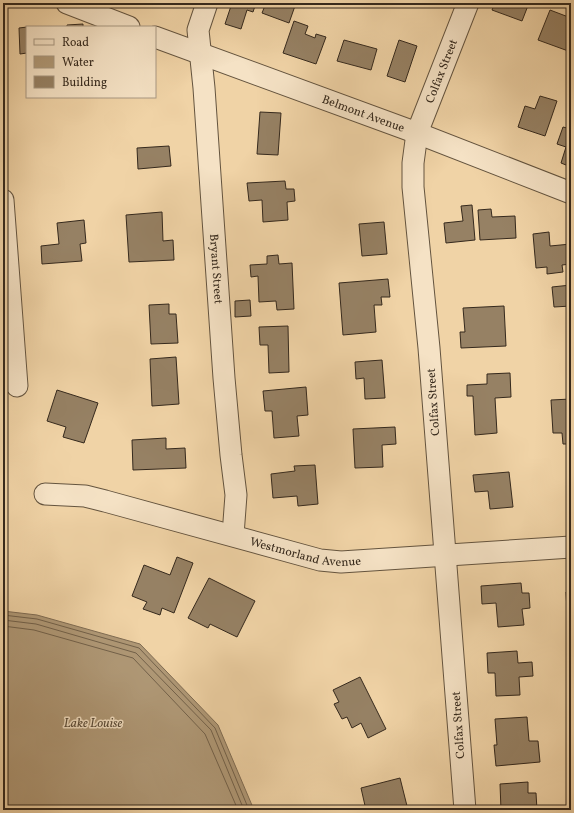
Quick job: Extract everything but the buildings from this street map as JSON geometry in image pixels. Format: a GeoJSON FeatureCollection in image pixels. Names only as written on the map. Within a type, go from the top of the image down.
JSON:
{"type":"FeatureCollection","features":[{"type":"Feature","properties":{"kind":"street"},"geometry":{"type":"LineString","coordinates":[[67,3],[126,26]]}},
{"type":"Feature","properties":{"kind":"street","name":"Bryant Street"},"geometry":{"type":"LineString","coordinates":[[207,3],[198,30],[219,289],[230,455],[236,495],[233,535]]}},
{"type":"Feature","properties":{"kind":"street","name":"Colfax Street"},"geometry":{"type":"LineString","coordinates":[[465,810],[429,348],[413,187],[413,163],[417,132],[468,3]]}},
{"type":"Feature","properties":{"kind":"street","name":"Belmont Avenue"},"geometry":{"type":"LineString","coordinates":[[156,37],[417,132],[571,193]]}},
{"type":"Feature","properties":{"kind":"street"},"geometry":{"type":"LineString","coordinates":[[3,200],[17,386]]}},
{"type":"Feature","properties":{"kind":"street","name":"Westmorland Avenue"},"geometry":{"type":"LineString","coordinates":[[45,494],[85,496],[233,535],[320,560],[341,562],[571,547]]}},
{"type":"Feature","properties":{"kind":"water","name":"Lake Louise"},"geometry":{"type":"Polygon","coordinates":[[[3,611],[37,615],[140,644],[218,725],[254,810],[3,810],[3,611]]]}}]}
